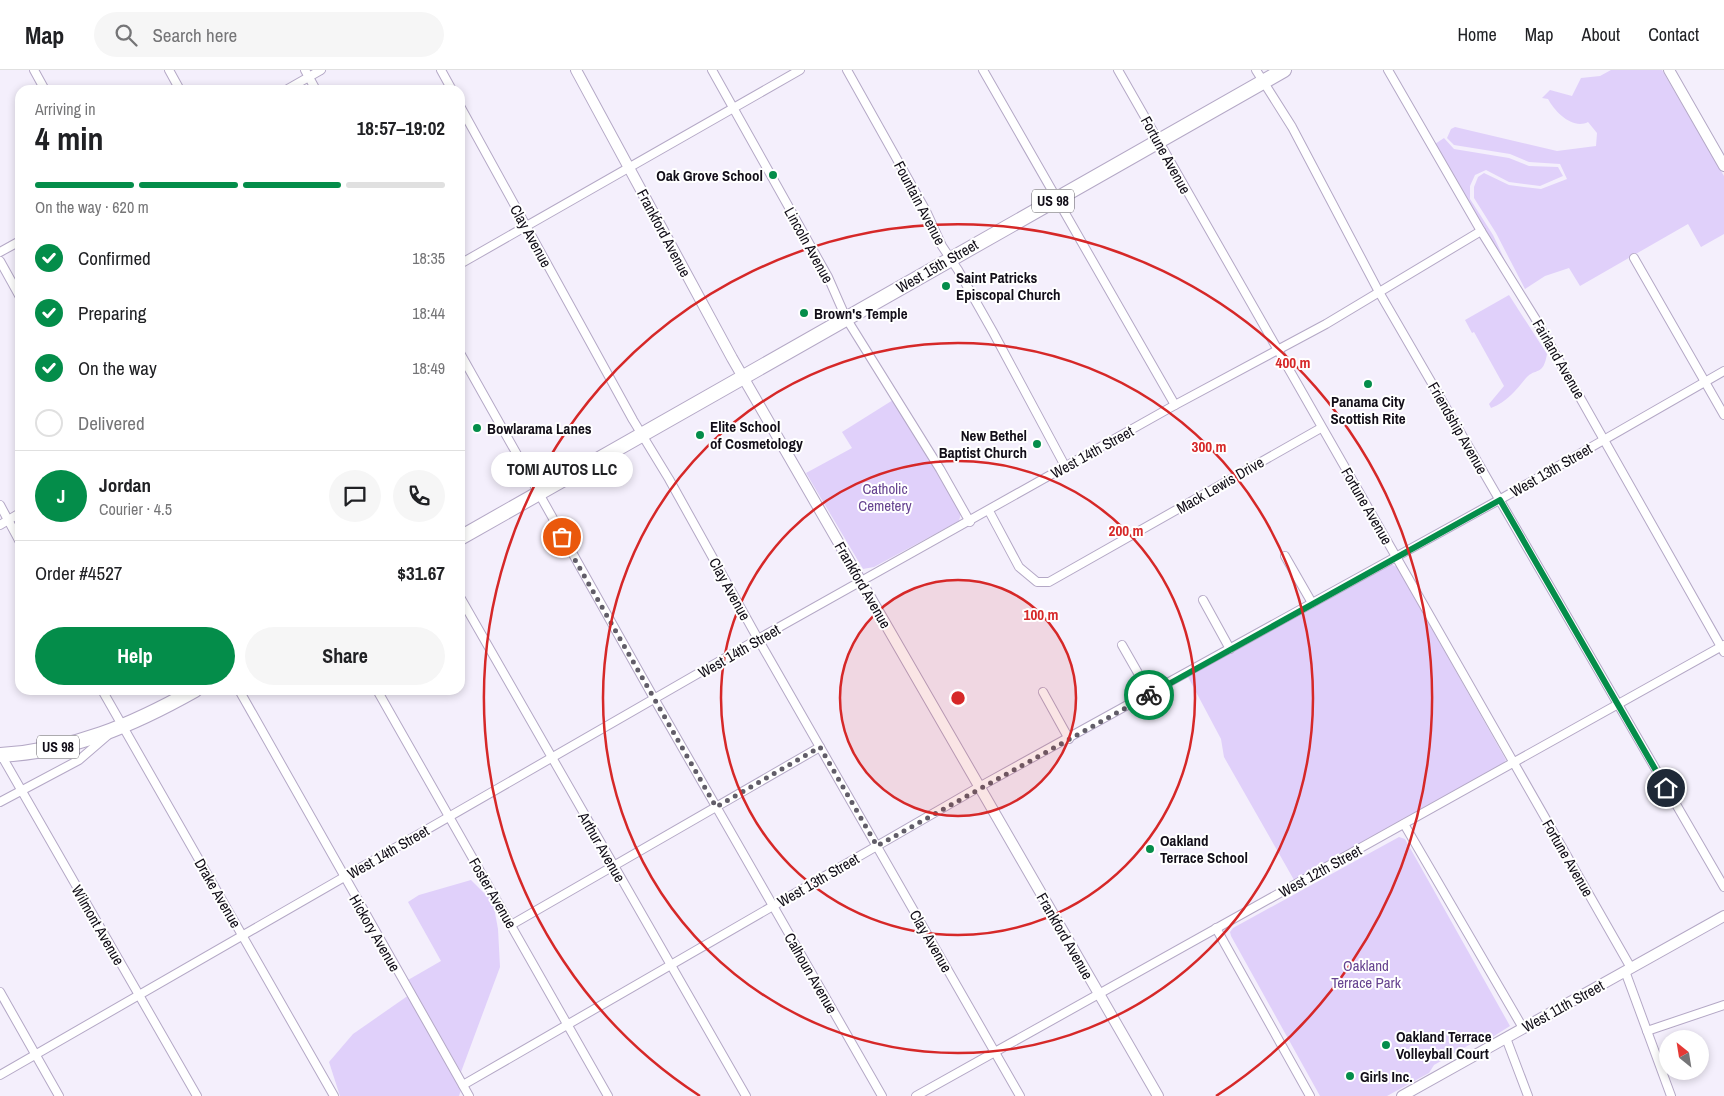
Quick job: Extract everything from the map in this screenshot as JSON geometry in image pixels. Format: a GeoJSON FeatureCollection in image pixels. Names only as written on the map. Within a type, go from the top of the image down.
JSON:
{"type":"FeatureCollection","features":[{"type":"Feature","properties":{"kind":"highway","name":"West 15th Street"},"geometry":{"type":"LineString","coordinates":[[465,535],[1158,141],[1260,76],[1284,70]]}},
{"type":"Feature","properties":{"kind":"highway","name":"US 98"},"geometry":{"type":"LineString","coordinates":[[0,754],[64,746],[118,729],[185,695]]}},
{"type":"Feature","properties":{"kind":"main road","name":"Frankford Avenue"},"geometry":{"type":"LineString","coordinates":[[576,70],[742,377],[1158,1096]]}},
{"type":"Feature","properties":{"kind":"main road"},"geometry":{"type":"LineString","coordinates":[[1669,70],[1724,166]]}},
{"type":"Feature","properties":{"kind":"main road","name":"West 11th Street"},"geometry":{"type":"LineString","coordinates":[[1402,1096],[1724,916]]}},
{"type":"Feature","properties":{"kind":"street"},"geometry":{"type":"LineString","coordinates":[[34,70],[42,85]]}},
{"type":"Feature","properties":{"kind":"street"},"geometry":{"type":"LineString","coordinates":[[169,70],[177,85]]}},
{"type":"Feature","properties":{"kind":"street"},"geometry":{"type":"LineString","coordinates":[[293,85],[307,74],[321,70]]}},
{"type":"Feature","properties":{"kind":"street"},"geometry":{"type":"LineString","coordinates":[[441,70],[449,85]]}},
{"type":"Feature","properties":{"kind":"street","name":"Lincoln Avenue"},"geometry":{"type":"LineString","coordinates":[[712,70],[828,277],[846,318],[940,469],[970,522]]}},
{"type":"Feature","properties":{"kind":"street"},"geometry":{"type":"LineString","coordinates":[[465,261],[800,70]]}},
{"type":"Feature","properties":{"kind":"street","name":"Fountain Avenue"},"geometry":{"type":"LineString","coordinates":[[847,70],[950,259],[993,332],[1065,466]]}},
{"type":"Feature","properties":{"kind":"street"},"geometry":{"type":"LineString","coordinates":[[983,70],[1176,405]]}},
{"type":"Feature","properties":{"kind":"street","name":"Fortune Avenue"},"geometry":{"type":"LineString","coordinates":[[1118,70],[1514,763],[1628,970],[1647,1031],[1671,1096]]}},
{"type":"Feature","properties":{"kind":"street","name":"Fairland Avenue"},"geometry":{"type":"LineString","coordinates":[[1388,70],[1481,231],[1535,318],[1723,648]]}},
{"type":"Feature","properties":{"kind":"street"},"geometry":{"type":"LineString","coordinates":[[307,74],[313,85]]}},
{"type":"Feature","properties":{"kind":"street","name":"Friendship Avenue"},"geometry":{"type":"LineString","coordinates":[[1260,76],[1292,127],[1379,292],[1724,887]]}},
{"type":"Feature","properties":{"kind":"street","name":"Clay Avenue"},"geometry":{"type":"LineString","coordinates":[[465,115],[642,435],[669,479],[758,639],[1020,1096]]}},
{"type":"Feature","properties":{"kind":"street","name":"West 14th Street"},"geometry":{"type":"LineString","coordinates":[[0,1075],[655,700],[758,639],[970,522],[1065,466],[1277,350],[1481,231]]}},
{"type":"Feature","properties":{"kind":"street"},"geometry":{"type":"LineString","coordinates":[[0,252],[15,244]]}},
{"type":"Feature","properties":{"kind":"street"},"geometry":{"type":"LineString","coordinates":[[1634,258],[1724,415]]}},
{"type":"Feature","properties":{"kind":"street"},"geometry":{"type":"LineString","coordinates":[[0,261],[15,288]]}},
{"type":"Feature","properties":{"kind":"street","name":"Calhoun Avenue"},"geometry":{"type":"LineString","coordinates":[[465,362],[655,700],[882,1096]]}},
{"type":"Feature","properties":{"kind":"street","name":"West 13th Street"},"geometry":{"type":"LineString","coordinates":[[463,1085],[979,787],[1500,500],[1724,371]]}},
{"type":"Feature","properties":{"kind":"street","name":"Mack Lewis Drive"},"geometry":{"type":"LineString","coordinates":[[989,511],[1019,567],[1037,582],[1050,582],[1321,428]]}},
{"type":"Feature","properties":{"kind":"street"},"geometry":{"type":"LineString","coordinates":[[0,505],[15,533]]}},
{"type":"Feature","properties":{"kind":"street"},"geometry":{"type":"LineString","coordinates":[[0,525],[15,516]]}},
{"type":"Feature","properties":{"kind":"street"},"geometry":{"type":"LineString","coordinates":[[1285,556],[1312,603]]}},
{"type":"Feature","properties":{"kind":"street"},"geometry":{"type":"LineString","coordinates":[[1203,600],[1230,649]]}},
{"type":"Feature","properties":{"kind":"street","name":"Arthur Avenue"},"geometry":{"type":"LineString","coordinates":[[465,606],[746,1096]]}},
{"type":"Feature","properties":{"kind":"street"},"geometry":{"type":"LineString","coordinates":[[1122,645],[1150,694]]}},
{"type":"Feature","properties":{"kind":"street","name":"West 12th Street"},"geometry":{"type":"LineString","coordinates":[[916,1096],[1098,993],[1723,648]]}},
{"type":"Feature","properties":{"kind":"street"},"geometry":{"type":"LineString","coordinates":[[1043,692],[1069,739]]}},
{"type":"Feature","properties":{"kind":"street","name":"Drake Avenue"},"geometry":{"type":"LineString","coordinates":[[104,695],[118,729],[242,936],[334,1096]]}},
{"type":"Feature","properties":{"kind":"street","name":"Hickory Avenue"},"geometry":{"type":"LineString","coordinates":[[242,695],[469,1096]]}},
{"type":"Feature","properties":{"kind":"street","name":"Foster Avenue"},"geometry":{"type":"LineString","coordinates":[[380,695],[608,1096]]}},
{"type":"Feature","properties":{"kind":"street"},"geometry":{"type":"LineString","coordinates":[[0,802],[79,760],[118,729]]}},
{"type":"Feature","properties":{"kind":"street"},"geometry":{"type":"LineString","coordinates":[[511,925],[820,747]]}},
{"type":"Feature","properties":{"kind":"street","name":"Wilmont Avenue"},"geometry":{"type":"LineString","coordinates":[[0,754],[197,1096]]}},
{"type":"Feature","properties":{"kind":"street"},"geometry":{"type":"LineString","coordinates":[[1404,824],[1523,1028]]}},
{"type":"Feature","properties":{"kind":"street"},"geometry":{"type":"LineString","coordinates":[[1216,928],[1310,1096]]}},
{"type":"Feature","properties":{"kind":"street"},"geometry":{"type":"LineString","coordinates":[[0,992],[59,1096]]}},
{"type":"Feature","properties":{"kind":"street"},"geometry":{"type":"LineString","coordinates":[[1647,1031],[1724,1004]]}},
{"type":"Feature","properties":{"kind":"street"},"geometry":{"type":"LineString","coordinates":[[1506,1038],[1528,1096]]}},
{"type":"Feature","properties":{"kind":"green space"},"geometry":{"type":"Polygon","coordinates":[[[1611,70],[1662,70],[1724,176],[1724,234],[1701,247],[1688,224],[1580,286],[1569,268],[1545,276],[1525,289],[1496,233],[1474,198],[1474,187],[1478,177],[1484,173],[1509,185],[1541,189],[1567,179],[1560,164],[1529,162],[1510,154],[1454,145],[1447,138],[1451,129],[1455,127],[1557,151],[1596,146],[1597,133],[1588,122],[1576,124],[1571,122],[1555,109],[1548,99],[1542,98],[1550,90],[1572,96],[1581,78],[1600,76],[1611,70]]]}},
{"type":"Feature","properties":{"kind":"green space"},"geometry":{"type":"Polygon","coordinates":[[[1444,138],[1454,149],[1509,158],[1529,166],[1558,167],[1563,176],[1540,186],[1509,182],[1486,170],[1475,175],[1470,186],[1470,199],[1493,235],[1509,269],[1435,144],[1444,138]]]}},
{"type":"Feature","properties":{"kind":"green space"},"geometry":{"type":"Polygon","coordinates":[[[1509,295],[1547,354],[1541,369],[1526,378],[1506,399],[1491,408],[1489,404],[1504,386],[1474,332],[1472,333],[1465,320],[1509,295]]]}},
{"type":"Feature","properties":{"kind":"green space","name":"Catholic Cemetery"},"geometry":{"type":"Polygon","coordinates":[[[893,400],[961,513],[959,521],[874,567],[863,569],[806,473],[852,448],[842,432],[893,400]]]}},
{"type":"Feature","properties":{"kind":"green space"},"geometry":{"type":"Polygon","coordinates":[[[1391,564],[1397,567],[1506,760],[1502,765],[1294,880],[1224,757],[1221,739],[1187,675],[1391,564]]]}},
{"type":"Feature","properties":{"kind":"green space","name":"Oakland Terrace Park"},"geometry":{"type":"Polygon","coordinates":[[[1399,837],[1405,839],[1510,1026],[1491,1038],[1483,1037],[1434,1065],[1429,1073],[1387,1096],[1320,1096],[1230,932],[1233,928],[1399,837]]]}},
{"type":"Feature","properties":{"kind":"green space"},"geometry":{"type":"Polygon","coordinates":[[[471,880],[493,902],[498,929],[500,967],[461,1072],[408,980],[441,961],[408,902],[419,895],[471,880]]]}},
{"type":"Feature","properties":{"kind":"green space"},"geometry":{"type":"Polygon","coordinates":[[[409,995],[462,1087],[459,1096],[340,1096],[329,1062],[353,1034],[409,995]]]}},
{"type":"Feature","properties":{"kind":"way so far"},"geometry":{"type":"LineString","coordinates":[[562,537],[716,807],[820,747],[877,846],[979,787],[1149,695]]}},
{"type":"Feature","properties":{"kind":"place","name":"Oak Grove School"},"geometry":{"type":"Point","coordinates":[773,175]}},
{"type":"Feature","properties":{"kind":"place","name":"Saint Patricks Episcopal Church"},"geometry":{"type":"Point","coordinates":[946,286]}},
{"type":"Feature","properties":{"kind":"place","name":"Brown's Temple"},"geometry":{"type":"Point","coordinates":[804,313]}},
{"type":"Feature","properties":{"kind":"place","name":"Panama City Scottish Rite"},"geometry":{"type":"Point","coordinates":[1368,384]}},
{"type":"Feature","properties":{"kind":"place","name":"Bowlarama Lanes"},"geometry":{"type":"Point","coordinates":[477,428]}},
{"type":"Feature","properties":{"kind":"place","name":"Elite School of Cosmetology"},"geometry":{"type":"Point","coordinates":[700,435]}},
{"type":"Feature","properties":{"kind":"place","name":"New Bethel Baptist Church"},"geometry":{"type":"Point","coordinates":[1037,444]}},
{"type":"Feature","properties":{"kind":"place","name":"TOMI AUTOS LLC"},"geometry":{"type":"Point","coordinates":[562,537]}},
{"type":"Feature","properties":{"kind":"place","name":"Oakland Terrace School"},"geometry":{"type":"Point","coordinates":[1150,849]}},
{"type":"Feature","properties":{"kind":"place","name":"Oakland Terrace Volleyball Court"},"geometry":{"type":"Point","coordinates":[1386,1045]}},
{"type":"Feature","properties":{"kind":"place","name":"Girls Inc."},"geometry":{"type":"Point","coordinates":[1350,1076]}},
{"type":"Feature","properties":{"kind":"route"},"geometry":{"type":"LineString","coordinates":[[1149,695],[1500,500],[1666,788]]}}]}
